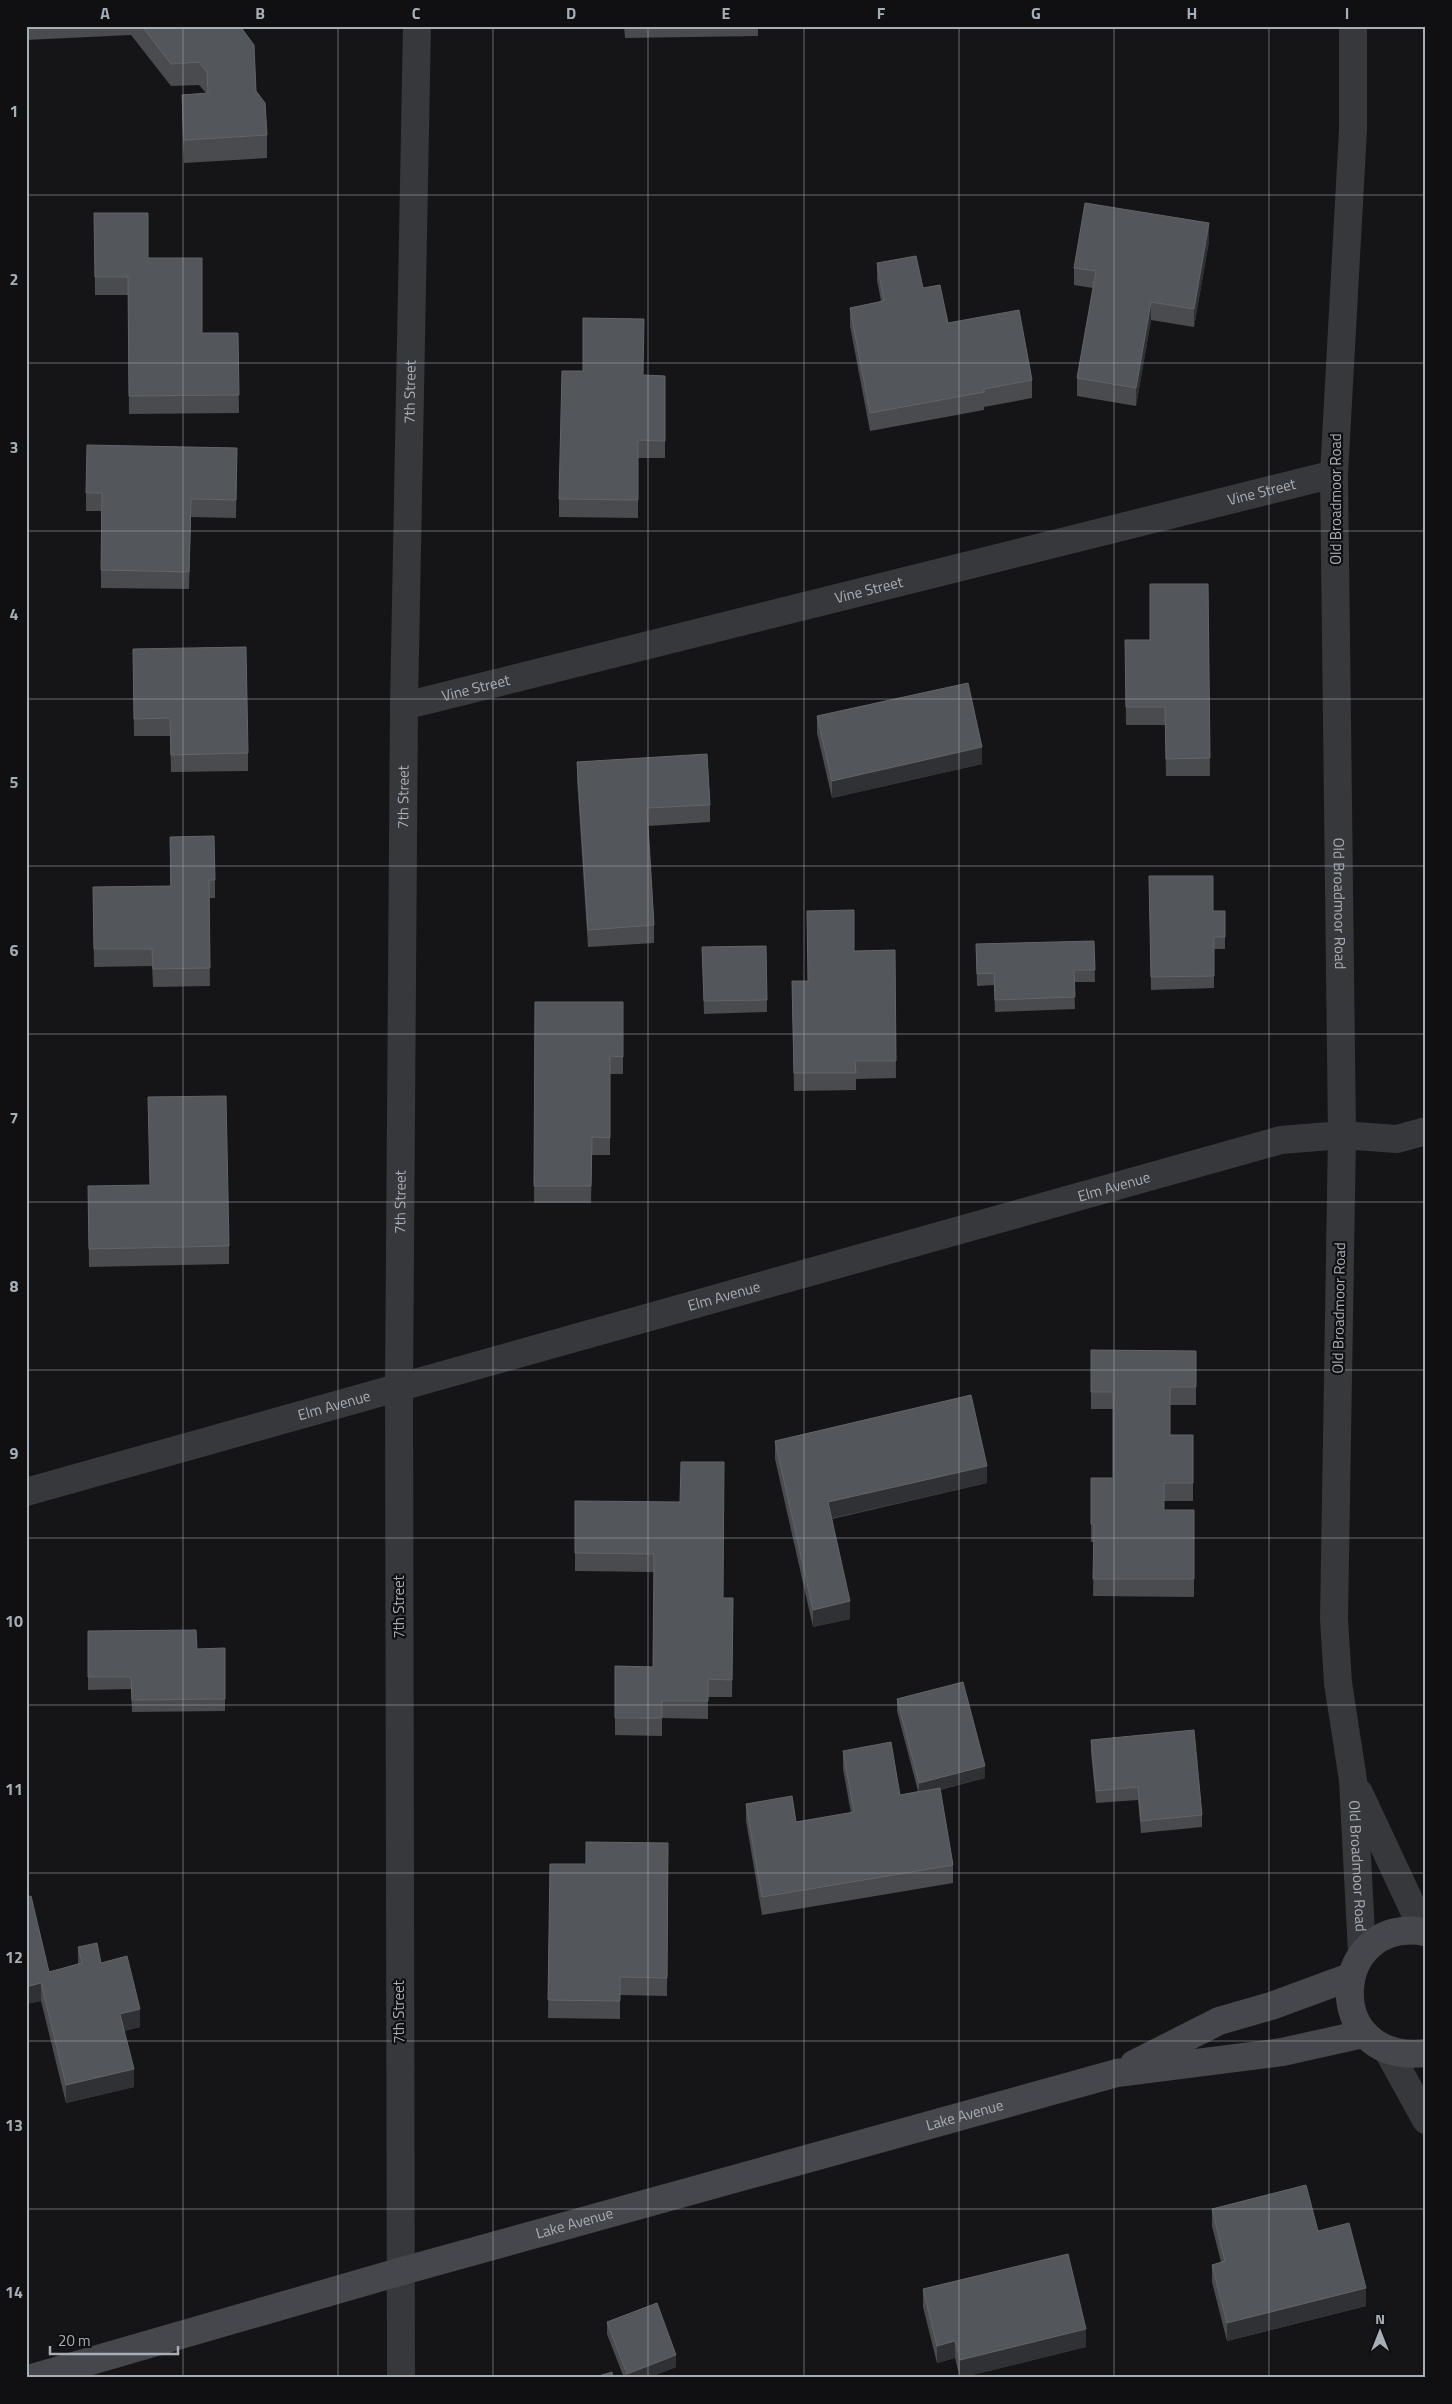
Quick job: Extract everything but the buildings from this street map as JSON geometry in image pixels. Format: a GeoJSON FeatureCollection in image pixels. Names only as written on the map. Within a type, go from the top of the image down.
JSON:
{"type":"FeatureCollection","features":[{"type":"Feature","properties":{"kind":"main road"},"geometry":{"type":"LineString","coordinates":[[1425,1932],[1407,1930],[1390,1934],[1375,1941],[1362,1953],[1350,1977],[1348,1997],[1354,2017],[1363,2034],[1388,2051],[1409,2055],[1426,2053]]}},
{"type":"Feature","properties":{"kind":"main road","name":"Lake Avenue"},"geometry":{"type":"LineString","coordinates":[[1117,2073],[1219,2021],[1271,2006],[1350,1977]]}},
{"type":"Feature","properties":{"kind":"main road","name":"Lake Avenue"},"geometry":{"type":"LineString","coordinates":[[32,2378],[399,2272],[1117,2073],[1282,2052],[1363,2034]]}},
{"type":"Feature","properties":{"kind":"street","name":"7th Street"},"geometry":{"type":"LineString","coordinates":[[401,2378],[399,2272],[399,1388],[404,706],[417,26]]}},
{"type":"Feature","properties":{"kind":"street","name":"Old Broadmoor Road"},"geometry":{"type":"LineString","coordinates":[[1352,26],[1354,130],[1334,474],[1342,1135],[1334,1619],[1338,1683],[1354,1780],[1362,1953]]}},
{"type":"Feature","properties":{"kind":"street","name":"Vine Street"},"geometry":{"type":"LineString","coordinates":[[404,706],[1334,474]]}},
{"type":"Feature","properties":{"kind":"street","name":"Elm Avenue"},"geometry":{"type":"LineString","coordinates":[[26,1492],[1281,1140],[1342,1135],[1397,1139],[1426,1131]]}},
{"type":"Feature","properties":{"kind":"street","name":"Old Broadmoor Road"},"geometry":{"type":"LineString","coordinates":[[1354,1780],[1425,1932]]}},
{"type":"Feature","properties":{"kind":"street"},"geometry":{"type":"LineString","coordinates":[[1388,2051],[1426,2120]]}}]}
